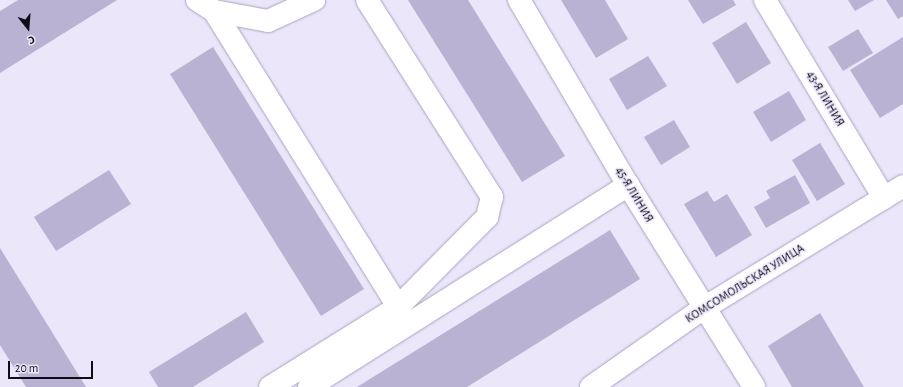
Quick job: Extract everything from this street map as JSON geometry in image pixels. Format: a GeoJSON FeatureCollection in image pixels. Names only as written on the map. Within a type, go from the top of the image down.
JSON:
{"type":"FeatureCollection","features":[{"type":"Feature","properties":{"kind":"street"},"geometry":{"type":"LineString","coordinates":[[206,5],[268,21],[314,0]]}},
{"type":"Feature","properties":{"kind":"street"},"geometry":{"type":"LineString","coordinates":[[270,387],[398,307],[488,217],[492,196],[367,0]]}},
{"type":"Feature","properties":{"kind":"street","name":"45-Я ЛИНИЯ"},"geometry":{"type":"LineString","coordinates":[[519,0],[628,185],[754,387]]}},
{"type":"Feature","properties":{"kind":"street","name":"43-Я ЛИНИЯ"},"geometry":{"type":"LineString","coordinates":[[765,0],[884,198]]}},
{"type":"Feature","properties":{"kind":"street"},"geometry":{"type":"LineString","coordinates":[[206,5],[398,307]]}},
{"type":"Feature","properties":{"kind":"street"},"geometry":{"type":"LineString","coordinates":[[309,387],[628,185]]}},
{"type":"Feature","properties":{"kind":"street","name":"КОМСОМОЛЬСКАЯ УЛИЦА"},"geometry":{"type":"LineString","coordinates":[[591,387],[704,308],[903,186]]}},
{"type":"Feature","properties":{"kind":"building"},"geometry":{"type":"Polygon","coordinates":[[[18,0],[117,0],[0,73],[0,11],[18,0]]]}},
{"type":"Feature","properties":{"kind":"building"},"geometry":{"type":"Polygon","coordinates":[[[408,0],[468,0],[565,156],[522,182],[408,0]]]}},
{"type":"Feature","properties":{"kind":"building"},"geometry":{"type":"Polygon","coordinates":[[[561,0],[605,0],[628,39],[596,58],[561,0]]]}},
{"type":"Feature","properties":{"kind":"building"},"geometry":{"type":"Polygon","coordinates":[[[688,0],[733,0],[736,5],[703,24],[688,0]]]}},
{"type":"Feature","properties":{"kind":"building"},"geometry":{"type":"Polygon","coordinates":[[[848,0],[874,0],[855,11],[848,0]]]}},
{"type":"Feature","properties":{"kind":"building"},"geometry":{"type":"Polygon","coordinates":[[[886,0],[903,0],[903,16],[898,19],[886,0]]]}},
{"type":"Feature","properties":{"kind":"building"},"geometry":{"type":"Polygon","coordinates":[[[746,22],[771,63],[737,84],[712,43],[746,22]]]}},
{"type":"Feature","properties":{"kind":"building"},"geometry":{"type":"Polygon","coordinates":[[[858,29],[873,53],[843,71],[828,47],[858,29]]]}},
{"type":"Feature","properties":{"kind":"building"},"geometry":{"type":"Polygon","coordinates":[[[903,37],[903,104],[880,118],[850,70],[903,37]]]}},
{"type":"Feature","properties":{"kind":"building"},"geometry":{"type":"Polygon","coordinates":[[[213,47],[364,289],[321,316],[170,74],[213,47]]]}},
{"type":"Feature","properties":{"kind":"building"},"geometry":{"type":"Polygon","coordinates":[[[648,56],[667,86],[627,110],[609,79],[648,56]]]}},
{"type":"Feature","properties":{"kind":"building"},"geometry":{"type":"Polygon","coordinates":[[[789,91],[806,120],[771,142],[753,112],[789,91]]]}},
{"type":"Feature","properties":{"kind":"building"},"geometry":{"type":"Polygon","coordinates":[[[674,120],[690,147],[661,165],[644,137],[674,120]]]}},
{"type":"Feature","properties":{"kind":"building"},"geometry":{"type":"Polygon","coordinates":[[[820,143],[845,184],[817,201],[792,160],[820,143]]]}},
{"type":"Feature","properties":{"kind":"building"},"geometry":{"type":"Polygon","coordinates":[[[109,170],[131,204],[56,251],[34,217],[109,170]]]}},
{"type":"Feature","properties":{"kind":"building"},"geometry":{"type":"Polygon","coordinates":[[[795,175],[810,203],[766,228],[754,207],[770,198],[766,191],[795,175]]]}},
{"type":"Feature","properties":{"kind":"building"},"geometry":{"type":"Polygon","coordinates":[[[707,191],[714,202],[727,194],[752,235],[716,257],[684,204],[707,191]]]}},
{"type":"Feature","properties":{"kind":"building"},"geometry":{"type":"Polygon","coordinates":[[[610,230],[640,279],[467,387],[357,387],[610,230]]]}},
{"type":"Feature","properties":{"kind":"building"},"geometry":{"type":"Polygon","coordinates":[[[0,248],[86,387],[26,387],[0,345],[0,248]]]}},
{"type":"Feature","properties":{"kind":"building"},"geometry":{"type":"Polygon","coordinates":[[[246,312],[264,342],[193,387],[158,387],[149,372],[246,312]]]}},
{"type":"Feature","properties":{"kind":"building"},"geometry":{"type":"Polygon","coordinates":[[[820,313],[864,387],[792,387],[768,346],[820,313]]]}}]}
